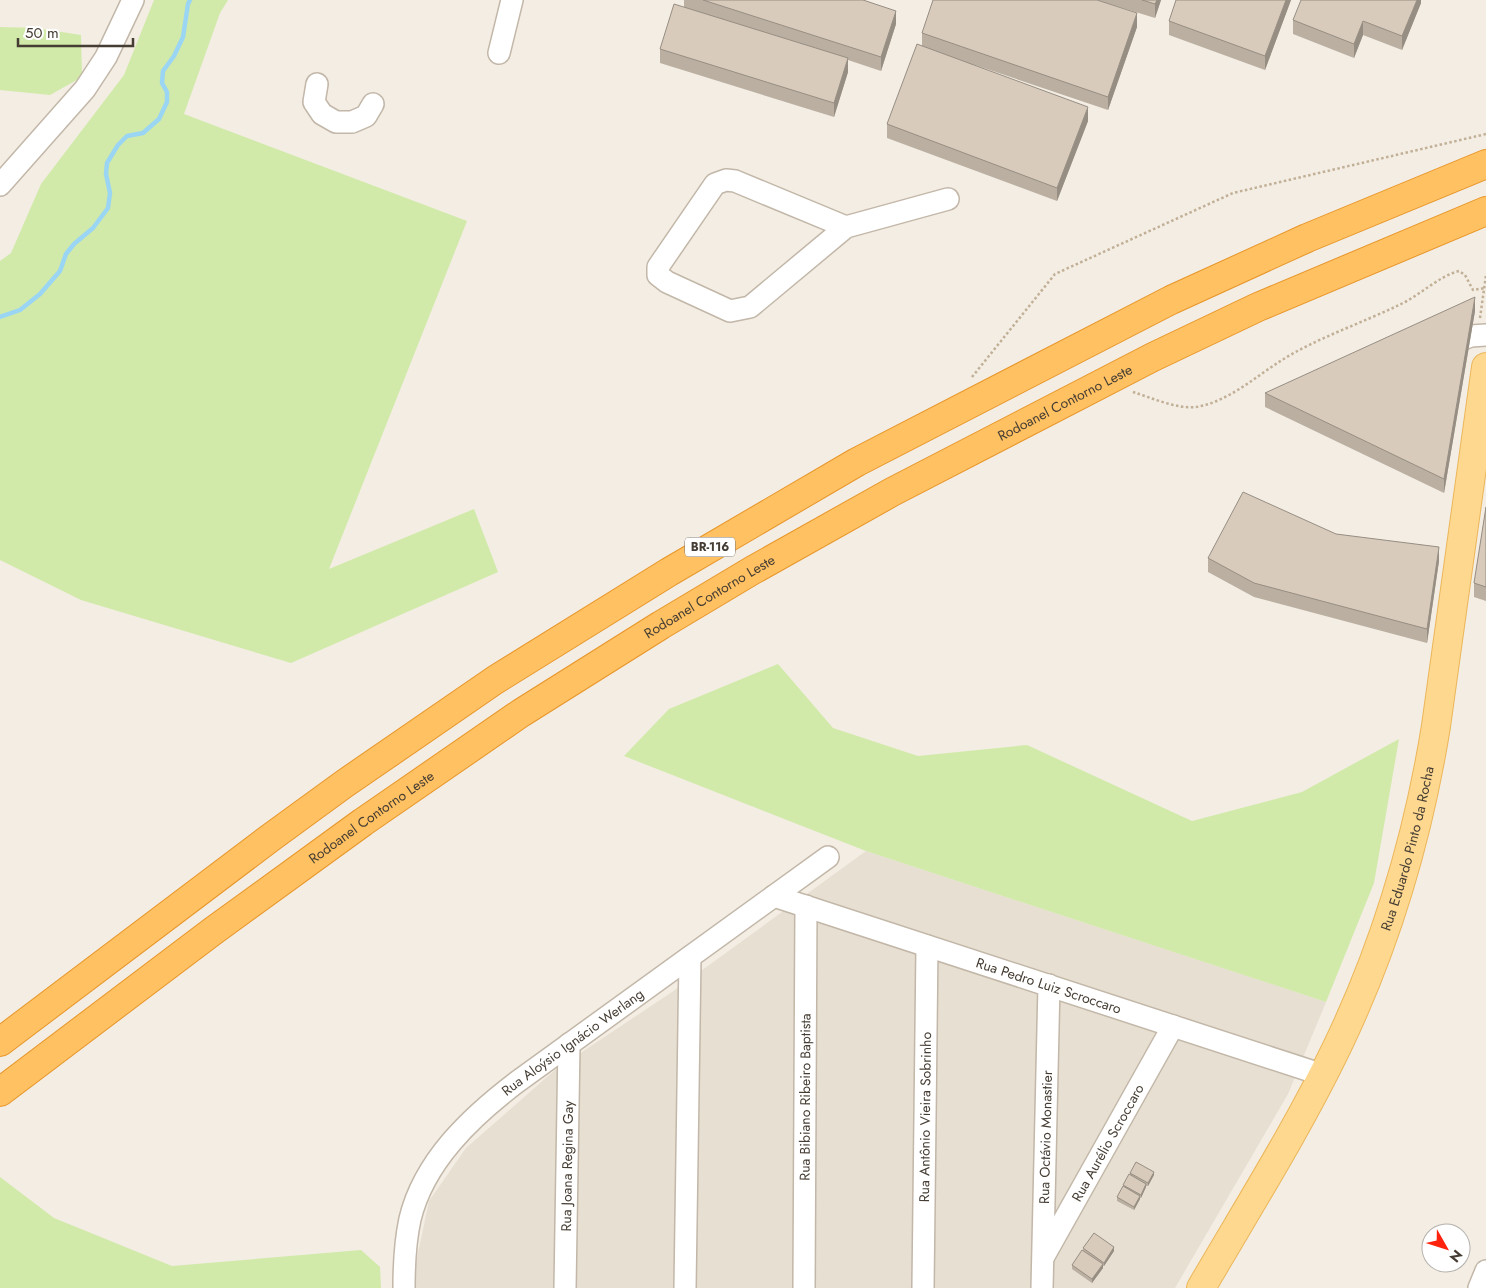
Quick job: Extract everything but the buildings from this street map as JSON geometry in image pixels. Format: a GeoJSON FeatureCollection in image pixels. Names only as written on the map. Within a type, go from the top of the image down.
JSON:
{"type":"FeatureCollection","features":[{"type":"Feature","properties":{"kind":"highway","name":"BR-116"},"geometry":{"type":"LineString","coordinates":[[0,1042],[344,784],[495,680],[677,567],[857,462],[1171,300],[1307,238],[1486,164]]}},
{"type":"Feature","properties":{"kind":"highway","name":"Rodoanel Contorno Leste"},"geometry":{"type":"LineString","coordinates":[[0,1092],[213,930],[363,822],[513,718],[592,667],[753,570],[843,519],[1188,340],[1258,307],[1484,212]]}},
{"type":"Feature","properties":{"kind":"main road","name":"Rua Eduardo Pinto da Rocha"},"geometry":{"type":"LineString","coordinates":[[1201,1288],[1323,1075],[1354,1010],[1388,924],[1417,826],[1426,783],[1479,469],[1486,367]]}},
{"type":"Feature","properties":{"kind":"street"},"geometry":{"type":"LineString","coordinates":[[0,185],[86,89],[106,57],[133,0]]}},
{"type":"Feature","properties":{"kind":"street"},"geometry":{"type":"LineString","coordinates":[[499,53],[512,0]]}},
{"type":"Feature","properties":{"kind":"street"},"geometry":{"type":"LineString","coordinates":[[317,84],[314,102],[322,114],[336,122],[352,122],[366,116],[373,104]]}},
{"type":"Feature","properties":{"kind":"street"},"geometry":{"type":"LineString","coordinates":[[846,227],[735,181],[726,180],[715,184],[658,267],[658,275],[667,282],[730,311],[750,307],[846,227],[948,200]]}},
{"type":"Feature","properties":{"kind":"street"},"geometry":{"type":"LineString","coordinates":[[1436,356],[1471,336],[1482,335]]}},
{"type":"Feature","properties":{"kind":"street","name":"Rua Aloýsio Ignácio Werlang"},"geometry":{"type":"LineString","coordinates":[[404,1288],[404,1265],[410,1219],[418,1196],[444,1151],[460,1132],[488,1105],[569,1044],[828,857]]}},
{"type":"Feature","properties":{"kind":"street","name":"Rua Pedro Luiz Scroccaro"},"geometry":{"type":"LineString","coordinates":[[774,896],[1323,1075]]}},
{"type":"Feature","properties":{"kind":"street","name":"Rua Bibiano Ribeiro Baptista"},"geometry":{"type":"LineString","coordinates":[[804,1288],[806,906]]}},
{"type":"Feature","properties":{"kind":"street","name":"Rua Antônio Vieira Sobrinho"},"geometry":{"type":"LineString","coordinates":[[923,1288],[927,946]]}},
{"type":"Feature","properties":{"kind":"street"},"geometry":{"type":"LineString","coordinates":[[685,1288],[690,956]]}},
{"type":"Feature","properties":{"kind":"street","name":"Rua Octávio Monastier"},"geometry":{"type":"LineString","coordinates":[[1042,1288],[1049,985]]}},
{"type":"Feature","properties":{"kind":"street","name":"Rua Aurélio Scroccaro"},"geometry":{"type":"LineString","coordinates":[[1042,1258],[1173,1026]]}},
{"type":"Feature","properties":{"kind":"street","name":"Rua Joana Regina Gay"},"geometry":{"type":"LineString","coordinates":[[565,1288],[569,1044]]}},
{"type":"Feature","properties":{"kind":"street"},"geometry":{"type":"LineString","coordinates":[[1480,1288],[1486,1271]]}},
{"type":"Feature","properties":{"kind":"path"},"geometry":{"type":"LineString","coordinates":[[969,381],[1055,274],[1233,192],[1486,134]]}},
{"type":"Feature","properties":{"kind":"path"},"geometry":{"type":"LineString","coordinates":[[1103,383],[1176,405],[1195,407],[1219,400],[1284,359],[1400,305],[1450,274],[1459,271],[1465,275],[1472,290],[1485,288]]}},
{"type":"Feature","properties":{"kind":"path"},"geometry":{"type":"LineString","coordinates":[[1482,335],[1486,275]]}},
{"type":"Feature","properties":{"kind":"shaded area"},"geometry":{"type":"Polygon","coordinates":[[[866,851],[1326,1002],[1288,1094],[1175,1288],[414,1288],[414,1272],[429,1201],[466,1148],[555,1070],[672,992],[866,851]]]}},
{"type":"Feature","properties":{"kind":"green space"},"geometry":{"type":"Polygon","coordinates":[[[154,0],[228,0],[220,13],[184,114],[467,221],[329,569],[474,509],[498,572],[291,663],[81,600],[0,560],[0,261],[11,253],[41,184],[124,75],[154,0]]]}},
{"type":"Feature","properties":{"kind":"green space"},"geometry":{"type":"Polygon","coordinates":[[[0,27],[36,28],[81,35],[82,77],[50,95],[0,90],[0,27]]]}},
{"type":"Feature","properties":{"kind":"green space"},"geometry":{"type":"Polygon","coordinates":[[[778,664],[833,728],[918,756],[1027,745],[1192,821],[1302,792],[1399,739],[1374,883],[1326,1002],[866,851],[624,756],[669,709],[778,664]]]}},
{"type":"Feature","properties":{"kind":"green space"},"geometry":{"type":"Polygon","coordinates":[[[0,1177],[54,1218],[172,1266],[361,1250],[380,1267],[381,1288],[0,1288],[0,1177]]]}},
{"type":"Feature","properties":{"kind":"waterway"},"geometry":{"type":"LineString","coordinates":[[0,317],[20,310],[40,294],[60,271],[66,254],[74,244],[93,228],[108,208],[110,193],[106,174],[107,163],[118,145],[127,136],[143,133],[159,119],[167,102],[167,92],[162,83],[163,71],[174,56],[183,37],[190,0]]}}]}
